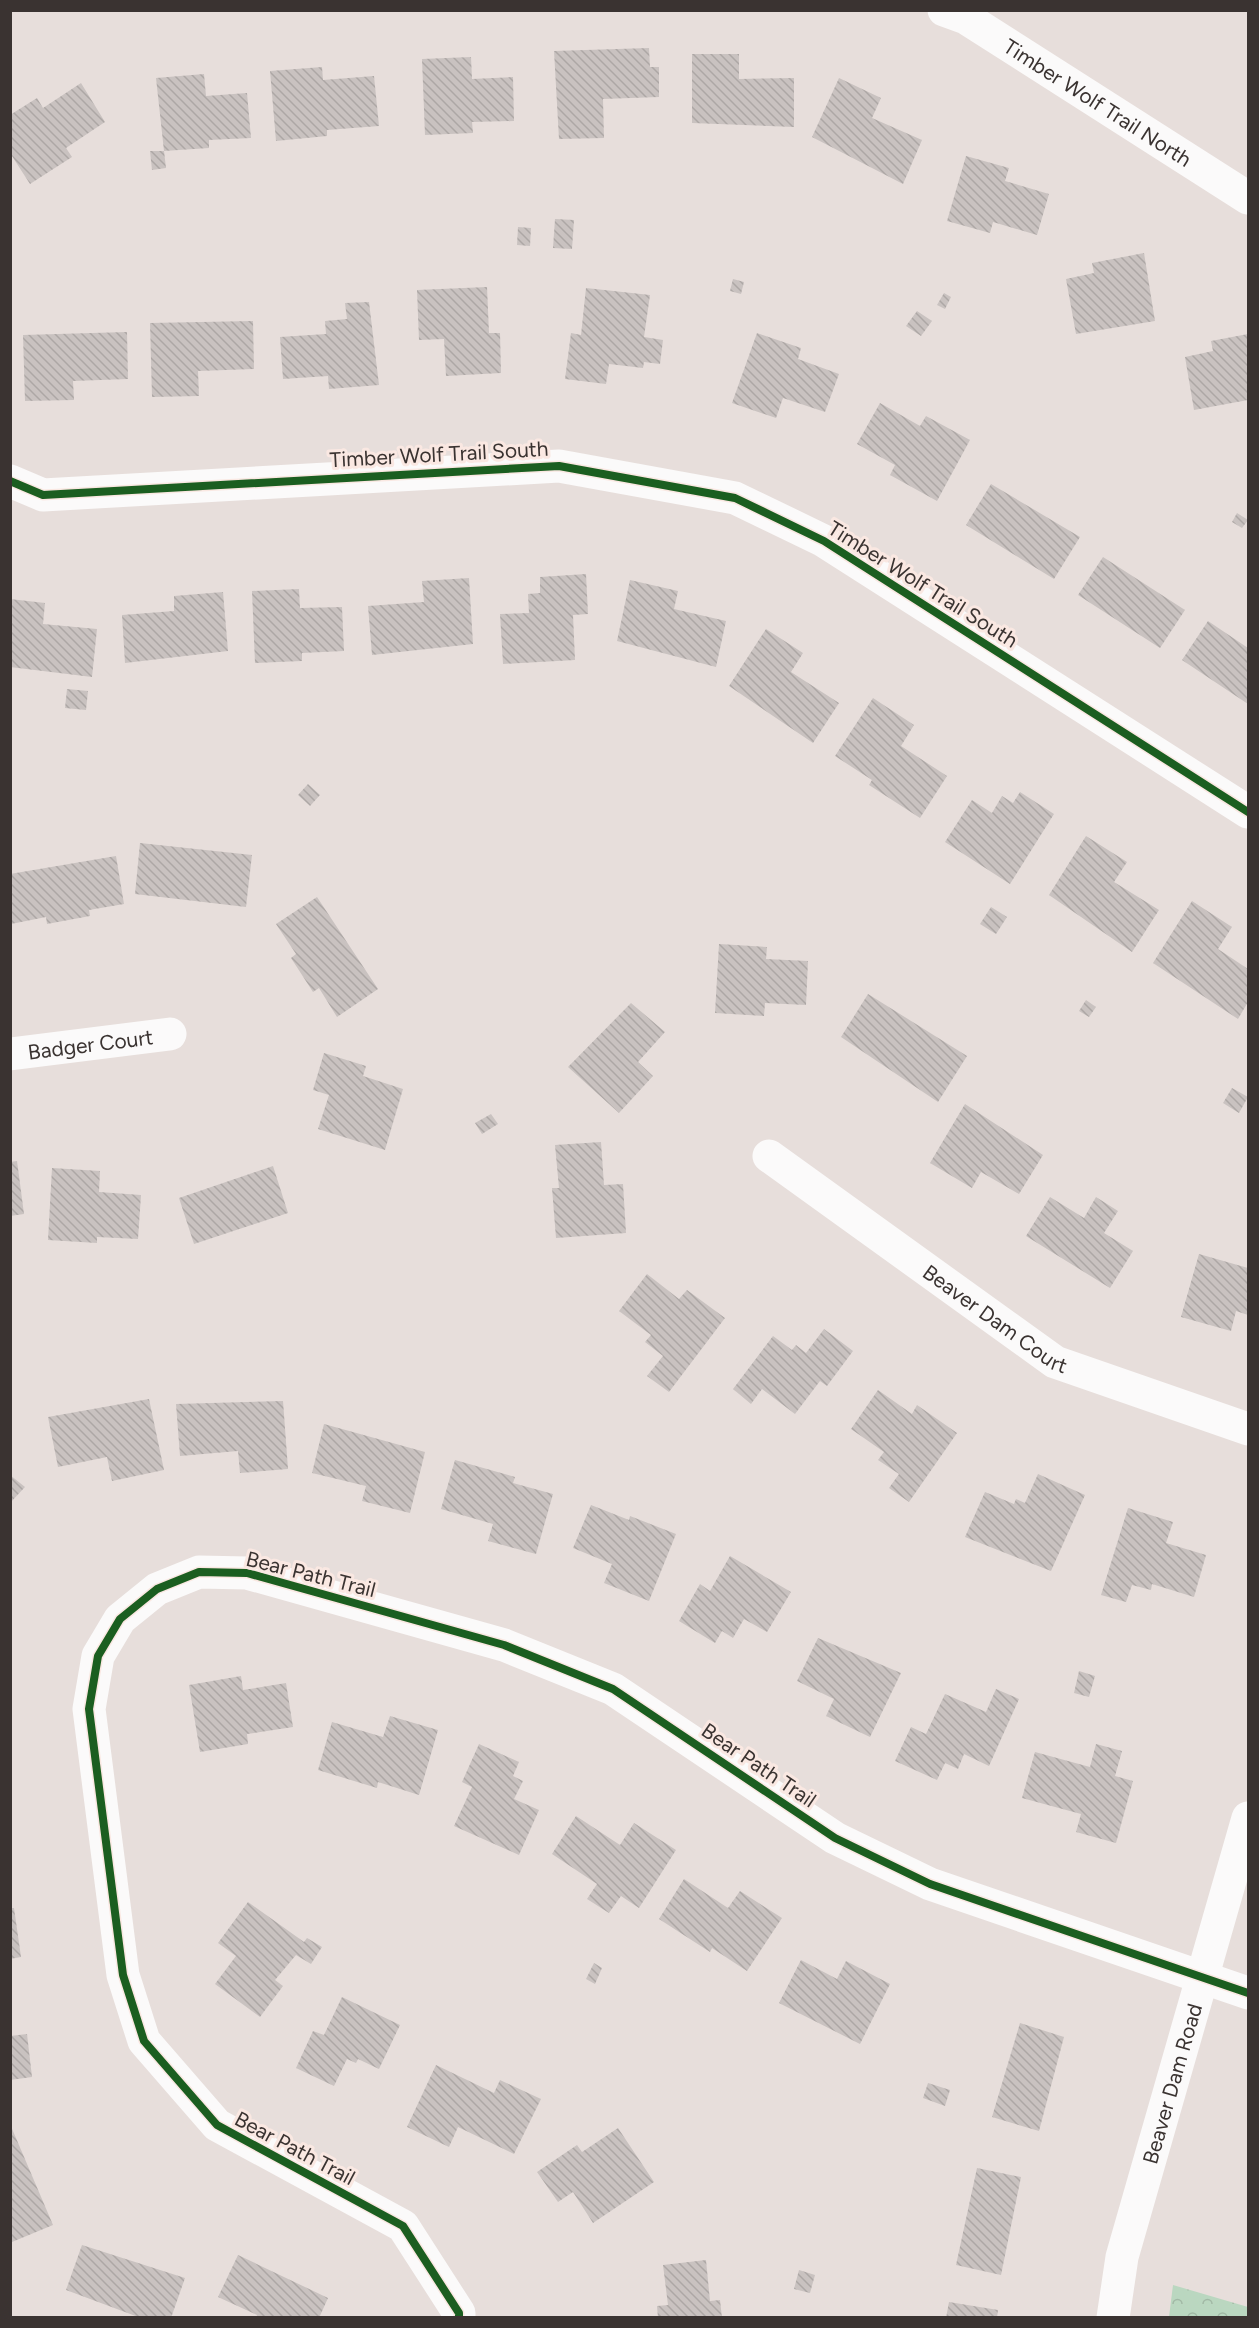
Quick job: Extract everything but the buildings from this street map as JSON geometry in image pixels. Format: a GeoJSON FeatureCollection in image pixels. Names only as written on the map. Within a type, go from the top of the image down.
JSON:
{"type":"FeatureCollection","features":[{"type":"Feature","properties":{"kind":"street","name":"Timber Wolf Trail North"},"geometry":{"type":"LineString","coordinates":[[944,10],[966,18],[1248,198]]}},
{"type":"Feature","properties":{"kind":"street","name":"Timber Wolf Trail South"},"geometry":{"type":"LineString","coordinates":[[10,481],[43,495],[560,465],[735,498],[824,541],[1248,812]]}},
{"type":"Feature","properties":{"kind":"street","name":"Badger Court"},"geometry":{"type":"LineString","coordinates":[[10,1054],[170,1034]]}},
{"type":"Feature","properties":{"kind":"street","name":"Beaver Dam Court"},"geometry":{"type":"LineString","coordinates":[[769,1156],[1055,1362],[1248,1429]]}},
{"type":"Feature","properties":{"kind":"street","name":"Bear Path Trail"},"geometry":{"type":"LineString","coordinates":[[459,2318],[459,2313],[403,2226],[217,2126],[144,2041],[123,1975],[89,1709],[98,1656],[120,1619],[157,1589],[199,1572],[247,1573],[504,1645],[613,1689],[835,1838],[919,1879],[1248,1993]]}},
{"type":"Feature","properties":{"kind":"street","name":"Beaver Dam Road"},"geometry":{"type":"LineString","coordinates":[[1113,2318],[1122,2257],[1248,1818]]}},
{"type":"Feature","properties":{"kind":"green space"},"geometry":{"type":"Polygon","coordinates":[[[1173,2285],[1248,2307],[1248,2317],[1169,2317],[1173,2285]]]}},
{"type":"Feature","properties":{"kind":"cycle path"},"geometry":{"type":"LineString","coordinates":[[10,481],[43,495],[559,466],[735,498],[824,541],[1248,812]]}},
{"type":"Feature","properties":{"kind":"cycle path"},"geometry":{"type":"LineString","coordinates":[[459,2318],[459,2313],[403,2226],[217,2125],[144,2041],[123,1975],[89,1709],[98,1656],[120,1619],[157,1589],[199,1572],[247,1573],[504,1645],[613,1689],[835,1838],[930,1884],[1248,1993]]}}]}
